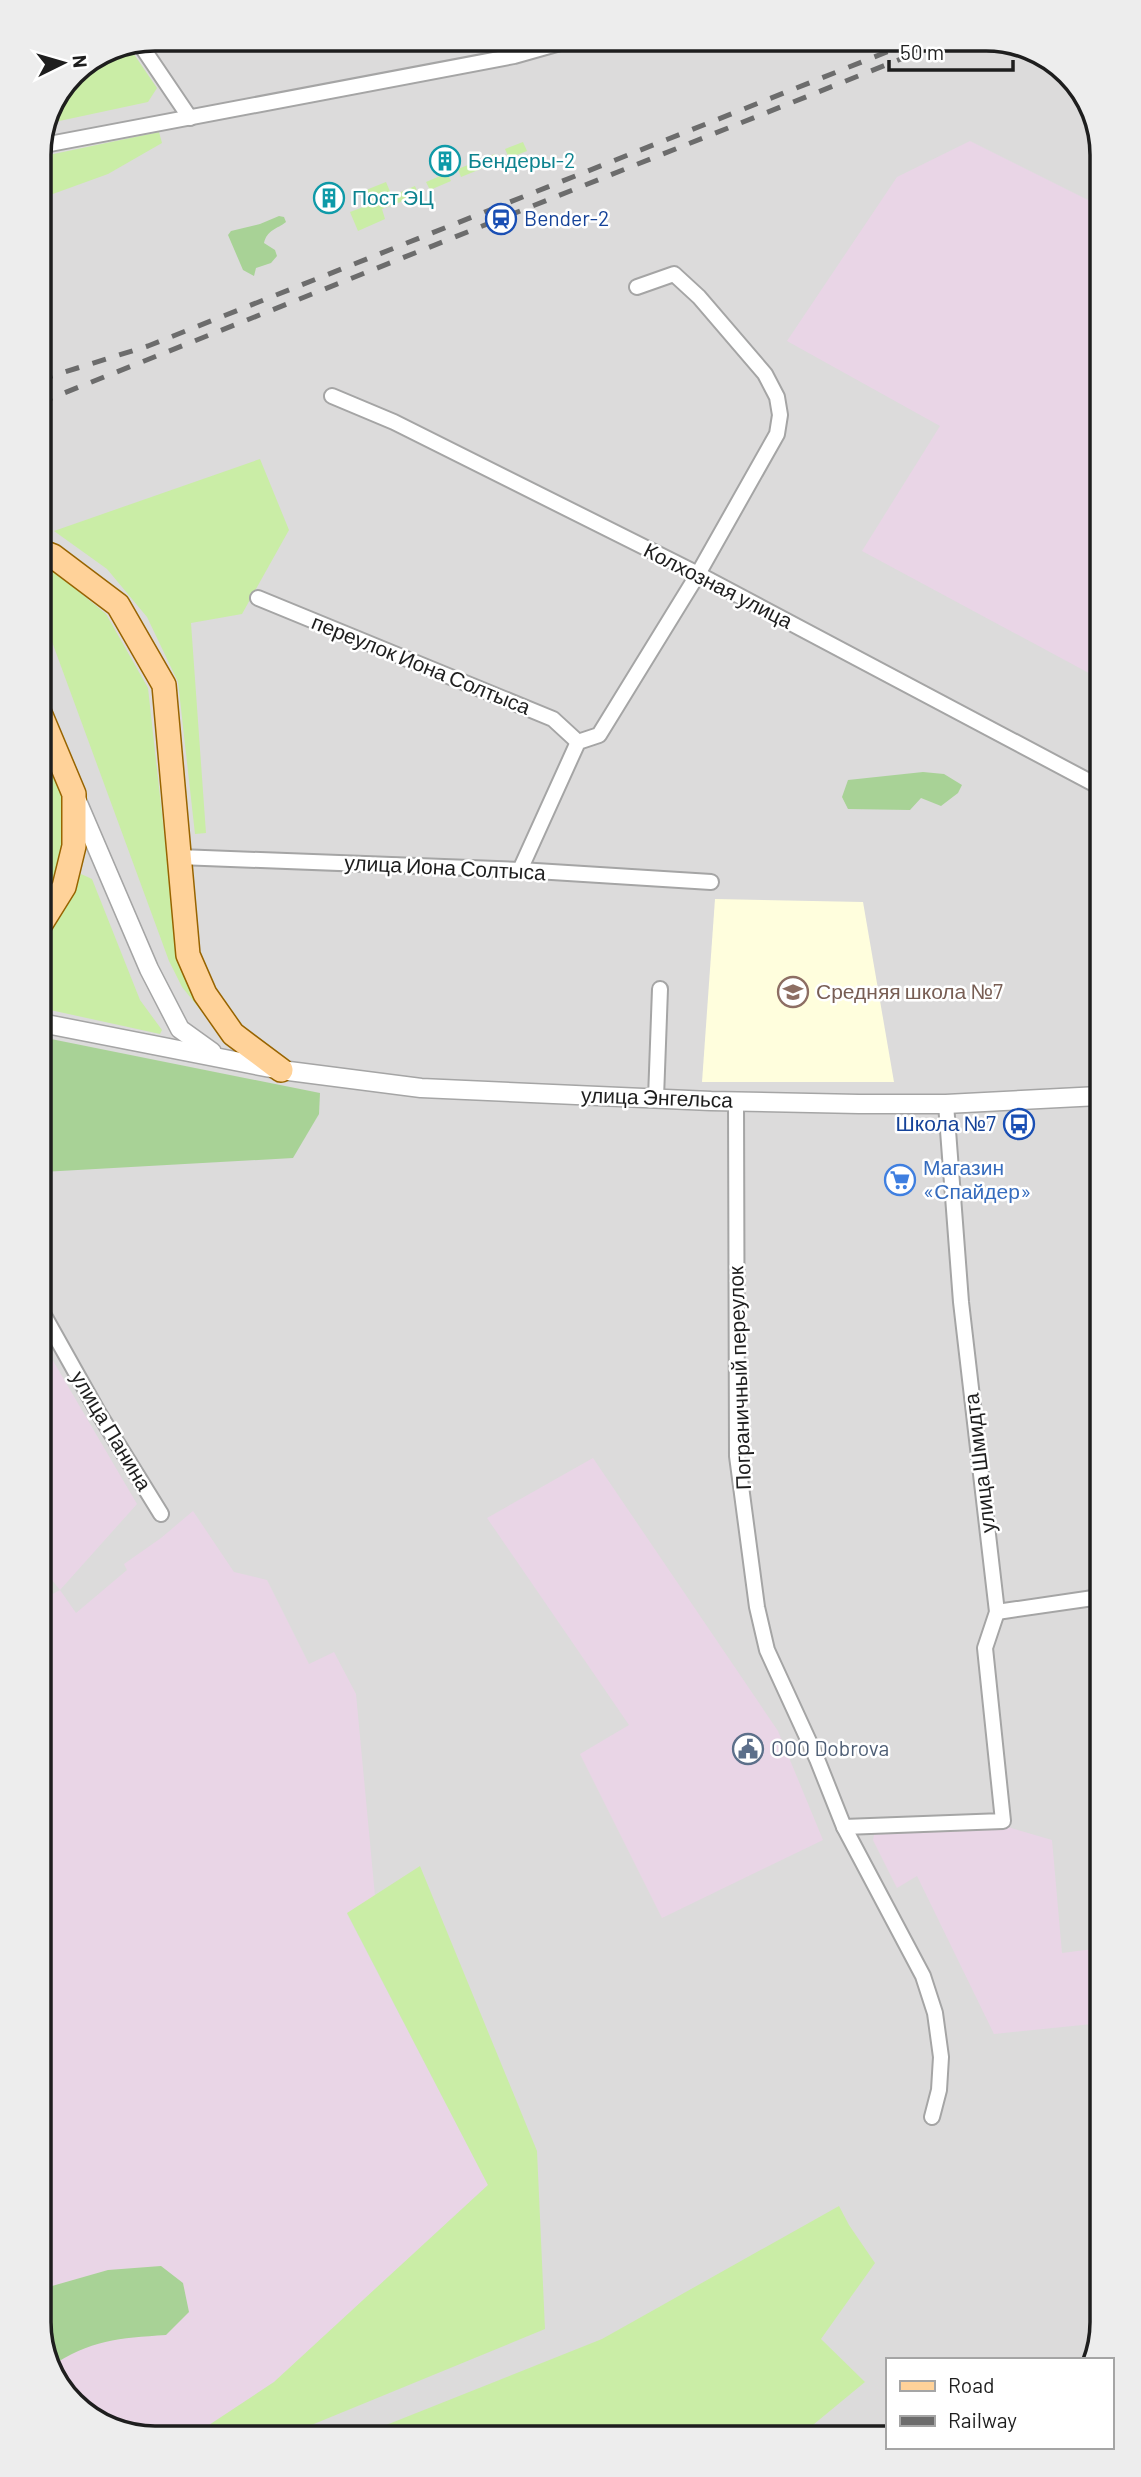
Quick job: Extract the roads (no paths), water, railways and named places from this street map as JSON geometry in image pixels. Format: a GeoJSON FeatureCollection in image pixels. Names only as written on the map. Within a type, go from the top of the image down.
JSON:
{"type":"FeatureCollection","features":[{"type":"Feature","properties":{"kind":"main road"},"geometry":{"type":"LineString","coordinates":[[51,555],[118,605],[164,685],[188,955],[205,994],[233,1034],[281,1070]]}},
{"type":"Feature","properties":{"kind":"main road"},"geometry":{"type":"LineString","coordinates":[[51,739],[74,794],[74,846],[64,887],[51,907]]}},
{"type":"Feature","properties":{"kind":"street"},"geometry":{"type":"LineString","coordinates":[[52,144],[531,51]]}},
{"type":"Feature","properties":{"kind":"street"},"geometry":{"type":"LineString","coordinates":[[145,52],[190,118]]}},
{"type":"Feature","properties":{"kind":"street"},"geometry":{"type":"LineString","coordinates":[[520,870],[578,742],[599,735],[698,574],[777,434],[780,415],[777,397],[765,374],[699,297],[674,274],[637,287]]}},
{"type":"Feature","properties":{"kind":"street","name":"Колхозная улица"},"geometry":{"type":"LineString","coordinates":[[332,396],[394,422],[698,574],[1090,782]]}},
{"type":"Feature","properties":{"kind":"street","name":"переулок Иона Солтыса"},"geometry":{"type":"LineString","coordinates":[[258,597],[553,719],[578,742]]}},
{"type":"Feature","properties":{"kind":"street"},"geometry":{"type":"LineString","coordinates":[[74,794],[149,970],[180,1029],[218,1056]]}},
{"type":"Feature","properties":{"kind":"street","name":"улица Иона Солтыса"},"geometry":{"type":"LineString","coordinates":[[179,857],[520,870],[711,882]]}},
{"type":"Feature","properties":{"kind":"street"},"geometry":{"type":"LineString","coordinates":[[656,1098],[660,989]]}},
{"type":"Feature","properties":{"kind":"street","name":"улица Энгельса"},"geometry":{"type":"LineString","coordinates":[[51,1025],[281,1070],[421,1088],[736,1101],[946,1104],[1090,1096]]}},
{"type":"Feature","properties":{"kind":"street","name":"Пограничный переулок"},"geometry":{"type":"LineString","coordinates":[[736,1101],[737,1456],[757,1607],[767,1650],[817,1759],[844,1827],[923,1976],[935,2013],[941,2057],[939,2090],[932,2117]]}},
{"type":"Feature","properties":{"kind":"street","name":"улица Шмидта"},"geometry":{"type":"LineString","coordinates":[[844,1827],[1003,1821],[985,1648],[997,1612],[961,1302],[946,1104]]}},
{"type":"Feature","properties":{"kind":"street","name":"улица Панина"},"geometry":{"type":"LineString","coordinates":[[51,1328],[98,1412],[161,1514]]}},
{"type":"Feature","properties":{"kind":"street"},"geometry":{"type":"LineString","coordinates":[[997,1612],[1090,1598]]}},
{"type":"Feature","properties":{"kind":"railway"},"geometry":{"type":"LineString","coordinates":[[51,376],[148,346],[889,51]]}},
{"type":"Feature","properties":{"kind":"railway"},"geometry":{"type":"LineString","coordinates":[[51,398],[921,51]]}},
{"type":"Feature","properties":{"kind":"place","name":"Бендеры-2"},"geometry":{"type":"Point","coordinates":[445,161]}},
{"type":"Feature","properties":{"kind":"place","name":"Пост ЭЦ"},"geometry":{"type":"Point","coordinates":[329,198]}},
{"type":"Feature","properties":{"kind":"place","name":"Bender-2"},"geometry":{"type":"Point","coordinates":[501,219]}},
{"type":"Feature","properties":{"kind":"place","name":"Средняя школа №7"},"geometry":{"type":"Point","coordinates":[793,992]}},
{"type":"Feature","properties":{"kind":"place","name":"Школа №7"},"geometry":{"type":"Point","coordinates":[1019,1124]}},
{"type":"Feature","properties":{"kind":"place","name":"Магазин «Спайдер»"},"geometry":{"type":"Point","coordinates":[900,1180]}},
{"type":"Feature","properties":{"kind":"place","name":"OOO Dobrova"},"geometry":{"type":"Point","coordinates":[748,1749]}}]}
